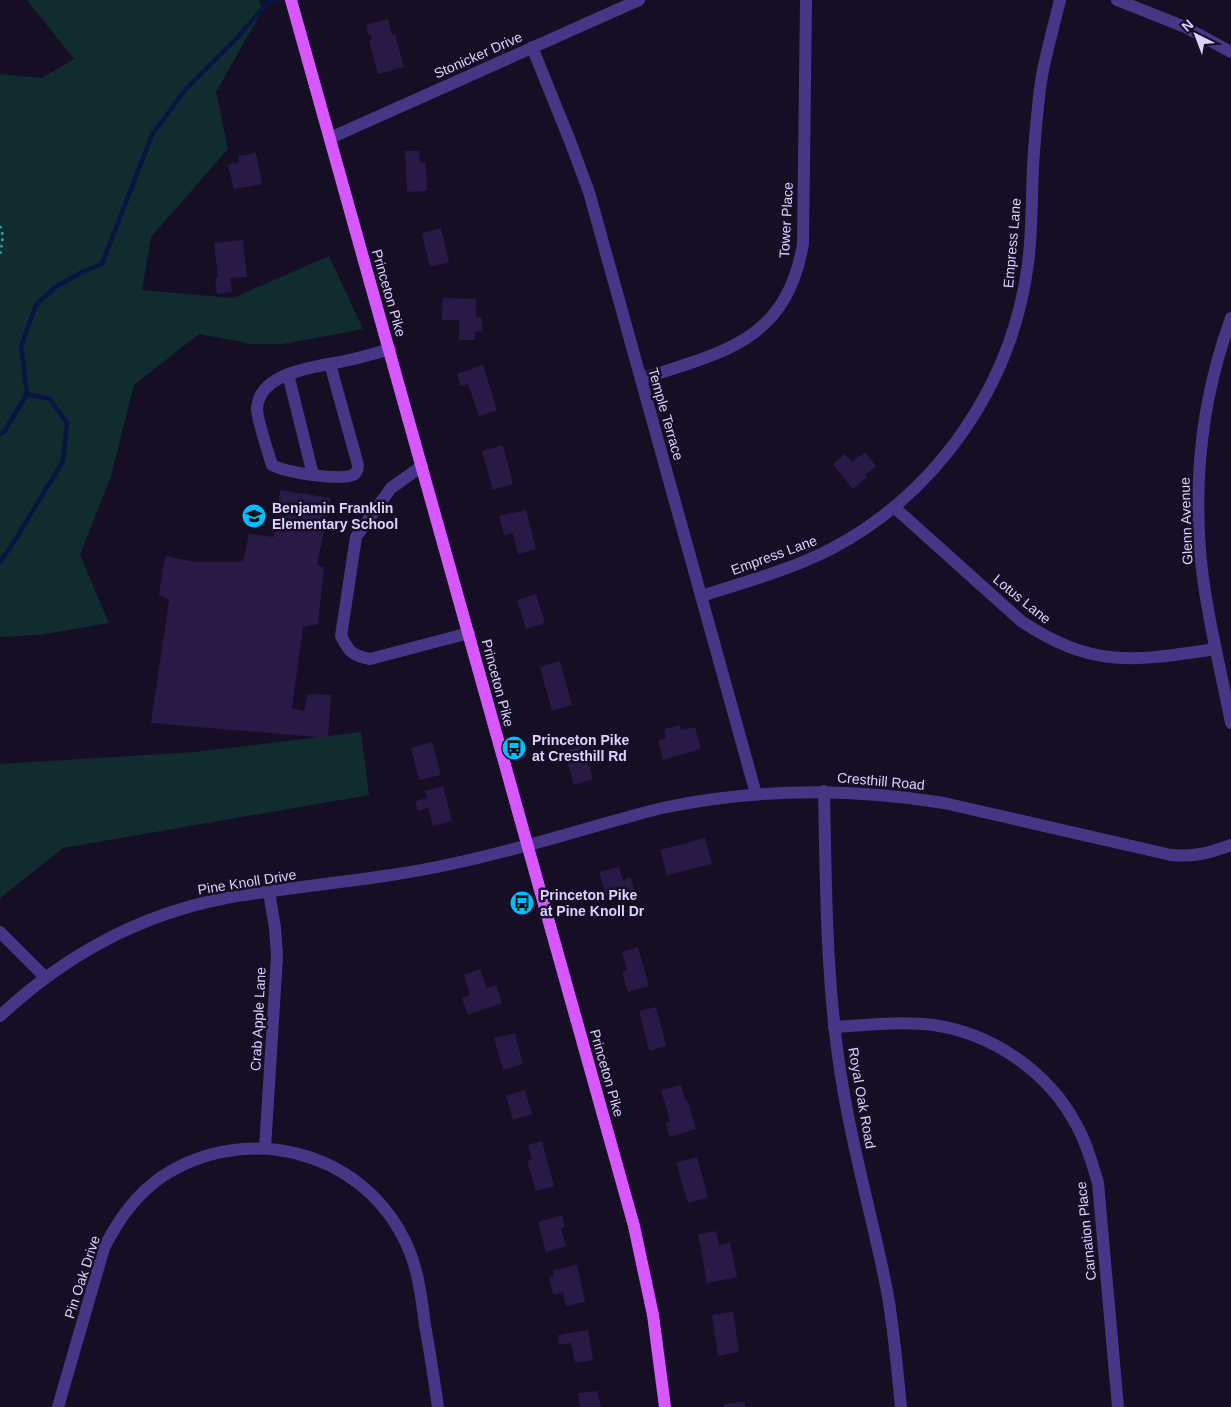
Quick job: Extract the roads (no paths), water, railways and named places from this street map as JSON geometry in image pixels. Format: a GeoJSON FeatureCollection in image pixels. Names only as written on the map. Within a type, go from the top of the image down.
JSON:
{"type":"FeatureCollection","features":[{"type":"Feature","properties":{"kind":"main road","name":"Princeton Pike"},"geometry":{"type":"LineString","coordinates":[[292,2],[634,1226],[653,1315],[665,1407]]}},
{"type":"Feature","properties":{"kind":"street","name":"Stonicker Drive"},"geometry":{"type":"LineString","coordinates":[[330,138],[639,0]]}},
{"type":"Feature","properties":{"kind":"street","name":"Tower Place"},"geometry":{"type":"LineString","coordinates":[[641,379],[722,352],[741,343],[774,314],[792,283],[799,264],[803,244],[806,0]]}},
{"type":"Feature","properties":{"kind":"street","name":"Empress Lane"},"geometry":{"type":"LineString","coordinates":[[701,596],[805,561],[831,549],[865,528],[894,507],[921,483],[967,427],[1001,364],[1015,326],[1023,294],[1028,262],[1034,152],[1042,76],[1060,0]]}},
{"type":"Feature","properties":{"kind":"street"},"geometry":{"type":"LineString","coordinates":[[1117,0],[1186,27],[1231,52]]}},
{"type":"Feature","properties":{"kind":"street","name":"Temple Terrace"},"geometry":{"type":"LineString","coordinates":[[532,47],[589,192],[756,794]]}},
{"type":"Feature","properties":{"kind":"street","name":"Glenn Avenue"},"geometry":{"type":"LineString","coordinates":[[1231,318],[1214,376],[1206,414],[1200,463],[1198,502],[1200,550],[1205,589],[1231,723]]}},
{"type":"Feature","properties":{"kind":"street"},"geometry":{"type":"LineString","coordinates":[[330,364],[358,465],[358,471],[354,475],[342,477],[313,475],[279,469],[272,464],[257,410],[259,398],[266,387],[273,381],[288,374],[390,349]]}},
{"type":"Feature","properties":{"kind":"street"},"geometry":{"type":"LineString","coordinates":[[288,374],[313,475]]}},
{"type":"Feature","properties":{"kind":"street"},"geometry":{"type":"LineString","coordinates":[[422,466],[391,488],[356,537],[341,636],[347,649],[357,656],[370,659],[469,634]]}},
{"type":"Feature","properties":{"kind":"street","name":"Lotus Lane"},"geometry":{"type":"LineString","coordinates":[[894,507],[1021,621],[1042,635],[1065,646],[1089,654],[1139,659],[1216,650]]}},
{"type":"Feature","properties":{"kind":"street","name":"Cresthill Road"},"geometry":{"type":"LineString","coordinates":[[527,845],[665,808],[714,798],[824,791],[882,795],[944,803],[1172,855],[1205,855],[1231,846]]}},
{"type":"Feature","properties":{"kind":"street","name":"Royal Oak Road"},"geometry":{"type":"LineString","coordinates":[[824,791],[826,929],[834,1027],[852,1133],[887,1291],[896,1350],[901,1407]]}},
{"type":"Feature","properties":{"kind":"street","name":"Pine Knoll Drive"},"geometry":{"type":"LineString","coordinates":[[0,1016],[45,977],[84,951],[118,933],[154,918],[221,899],[405,874],[454,864],[527,845]]}},
{"type":"Feature","properties":{"kind":"street","name":"Crab Apple Lane"},"geometry":{"type":"LineString","coordinates":[[265,1148],[277,957],[275,928],[269,892]]}},
{"type":"Feature","properties":{"kind":"street"},"geometry":{"type":"LineString","coordinates":[[0,932],[45,977]]}},
{"type":"Feature","properties":{"kind":"street","name":"Carnation Place"},"geometry":{"type":"LineString","coordinates":[[834,1027],[910,1024],[957,1030],[980,1038],[1004,1050],[1026,1065],[1047,1084],[1062,1102],[1077,1125],[1088,1150],[1098,1183],[1118,1407]]}},
{"type":"Feature","properties":{"kind":"street","name":"Pin Oak Drive"},"geometry":{"type":"LineString","coordinates":[[58,1407],[104,1248],[114,1228],[128,1208],[156,1182],[182,1166],[206,1156],[228,1150],[265,1148],[289,1151],[314,1158],[335,1168],[355,1180],[374,1197],[391,1217],[403,1237],[419,1281],[438,1407]]}},
{"type":"Feature","properties":{"kind":"waterway"},"geometry":{"type":"LineString","coordinates":[[0,562],[63,461],[67,423],[50,399],[27,394],[21,346],[36,305],[54,288],[82,272],[102,264],[152,135],[185,90],[237,38],[267,3],[276,0]]}},
{"type":"Feature","properties":{"kind":"waterway"},"geometry":{"type":"LineString","coordinates":[[0,434],[4,432],[27,394]]}},
{"type":"Feature","properties":{"kind":"place","name":"Benjamin Franklin Elementary School"},"geometry":{"type":"Point","coordinates":[254,516]}},
{"type":"Feature","properties":{"kind":"place","name":"Princeton Pike at Cresthill Rd"},"geometry":{"type":"Point","coordinates":[514,748]}},
{"type":"Feature","properties":{"kind":"place","name":"Princeton Pike at Pine Knoll Dr"},"geometry":{"type":"Point","coordinates":[522,903]}}]}
